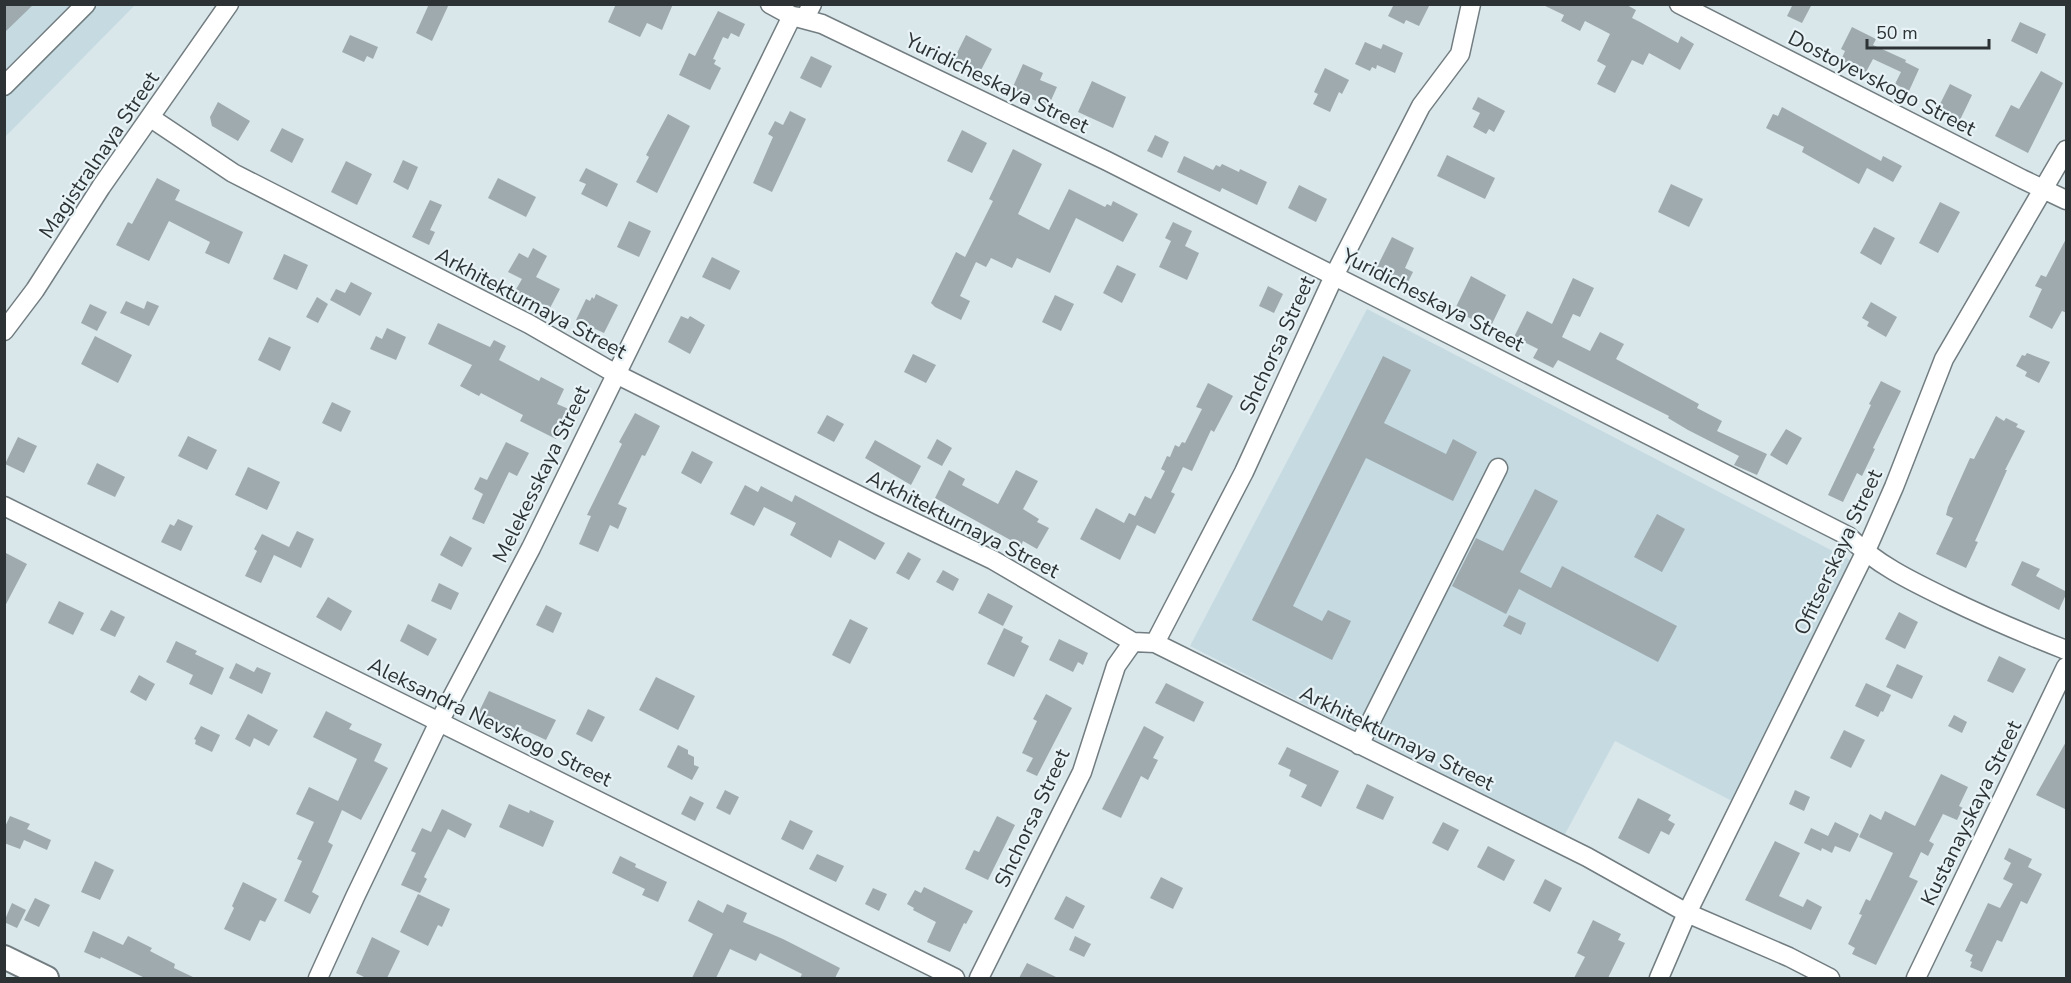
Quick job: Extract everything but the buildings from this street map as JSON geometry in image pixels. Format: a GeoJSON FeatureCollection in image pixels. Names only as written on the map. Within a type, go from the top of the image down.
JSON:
{"type":"FeatureCollection","features":[{"type":"Feature","properties":{"kind":"main road"},"geometry":{"type":"LineString","coordinates":[[4,957],[47,978]]}},
{"type":"Feature","properties":{"kind":"street"},"geometry":{"type":"LineString","coordinates":[[4,86],[86,4]]}},
{"type":"Feature","properties":{"kind":"street","name":"Magistralnaya Street"},"geometry":{"type":"LineString","coordinates":[[4,331],[35,290],[101,187],[229,4]]}},
{"type":"Feature","properties":{"kind":"street","name":"Yuridicheskaya Street"},"geometry":{"type":"LineString","coordinates":[[770,4],[803,13],[1107,161],[1848,536],[1865,553],[1894,573],[2003,626],[2067,650]]}},
{"type":"Feature","properties":{"kind":"street","name":"Shchorsa Street"},"geometry":{"type":"LineString","coordinates":[[1155,643],[1244,472],[1334,276],[1421,106],[1460,54],[1471,4]]}},
{"type":"Feature","properties":{"kind":"street","name":"Dostoyevskogo Street"},"geometry":{"type":"LineString","coordinates":[[1679,4],[2067,200]]}},
{"type":"Feature","properties":{"kind":"street","name":"Melekesskaya Street"},"geometry":{"type":"LineString","coordinates":[[318,978],[439,722],[531,548],[616,374],[803,13]]}},
{"type":"Feature","properties":{"kind":"street","name":"Arkhitekturnaya Street"},"geometry":{"type":"LineString","coordinates":[[151,118],[233,173],[529,324],[616,374],[869,501],[993,560],[1133,642],[1155,643],[1587,857],[1687,913],[1789,957],[1830,978]]}},
{"type":"Feature","properties":{"kind":"street","name":"Ofitserskaya Street"},"geometry":{"type":"LineString","coordinates":[[1659,978],[1687,913],[1865,553],[1894,488],[1944,359],[2067,150]]}},
{"type":"Feature","properties":{"kind":"street"},"geometry":{"type":"LineString","coordinates":[[1359,745],[1498,468]]}},
{"type":"Feature","properties":{"kind":"street","name":"Aleksandra Nevskogo Street"},"geometry":{"type":"LineString","coordinates":[[4,506],[955,978]]}},
{"type":"Feature","properties":{"kind":"street","name":"Shchorsa Street"},"geometry":{"type":"LineString","coordinates":[[979,978],[1082,772],[1116,666],[1133,642]]}},
{"type":"Feature","properties":{"kind":"street","name":"Kustanayskaya Street"},"geometry":{"type":"LineString","coordinates":[[1916,978],[2067,667]]}},
{"type":"Feature","properties":{"kind":"shaded area"},"geometry":{"type":"Polygon","coordinates":[[[5,5],[135,5],[5,137],[5,5]]]}},
{"type":"Feature","properties":{"kind":"shaded area"},"geometry":{"type":"Polygon","coordinates":[[[1367,309],[1854,562],[1738,804],[1615,741],[1564,836],[1190,646],[1367,309]]]}}]}
